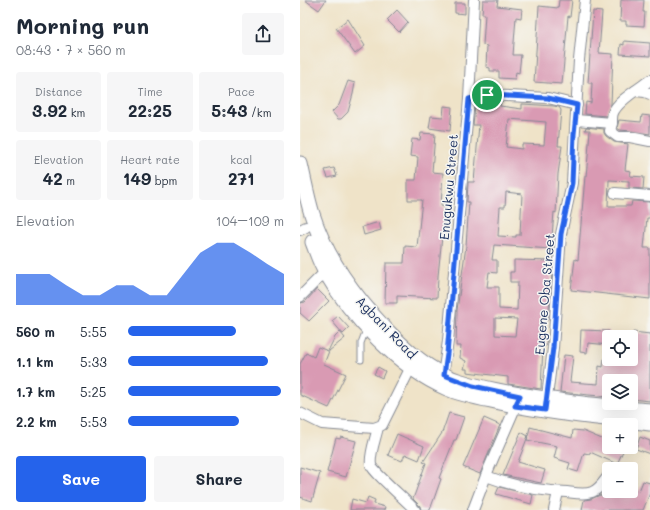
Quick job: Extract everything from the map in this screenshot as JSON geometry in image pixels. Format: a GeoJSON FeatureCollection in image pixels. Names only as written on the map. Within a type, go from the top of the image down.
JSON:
{"type":"FeatureCollection","features":[{"type":"Feature","properties":{"kind":"main road","name":"Agbani Road"},"geometry":{"type":"LineString","coordinates":[[300,164],[312,215],[336,267],[361,302],[404,348],[425,364],[444,375],[518,401]]}},
{"type":"Feature","properties":{"kind":"main road","name":"Agbani Road"},"geometry":{"type":"LineString","coordinates":[[300,209],[303,229],[325,272],[342,297],[367,328],[385,346],[411,367],[447,388],[465,394],[546,405],[650,423]]}},
{"type":"Feature","properties":{"kind":"main road","name":"Agbani Road"},"geometry":{"type":"LineString","coordinates":[[546,405],[650,411]]}},
{"type":"Feature","properties":{"kind":"street","name":"Enugukwu Street"},"geometry":{"type":"LineString","coordinates":[[444,375],[469,99],[474,0]]}},
{"type":"Feature","properties":{"kind":"street","name":"Eugene Oba Street"},"geometry":{"type":"LineString","coordinates":[[546,405],[553,348],[561,234],[572,183],[579,60],[585,0]]}},
{"type":"Feature","properties":{"kind":"street"},"geometry":{"type":"LineString","coordinates":[[650,80],[629,94],[613,112],[610,131],[618,137],[630,137],[650,141]]}},
{"type":"Feature","properties":{"kind":"street"},"geometry":{"type":"LineString","coordinates":[[635,91],[650,94]]}},
{"type":"Feature","properties":{"kind":"street"},"geometry":{"type":"LineString","coordinates":[[469,99],[487,95],[548,98],[577,105]]}},
{"type":"Feature","properties":{"kind":"street"},"geometry":{"type":"LineString","coordinates":[[576,120],[612,123]]}},
{"type":"Feature","properties":{"kind":"street"},"geometry":{"type":"LineString","coordinates":[[615,193],[650,196]]}},
{"type":"Feature","properties":{"kind":"street"},"geometry":{"type":"LineString","coordinates":[[300,297],[325,272]]}},
{"type":"Feature","properties":{"kind":"street"},"geometry":{"type":"LineString","coordinates":[[411,367],[382,425],[378,428],[371,465],[376,473],[415,510]]}},
{"type":"Feature","properties":{"kind":"street"},"geometry":{"type":"LineString","coordinates":[[473,510],[518,401]]}},
{"type":"Feature","properties":{"kind":"street"},"geometry":{"type":"LineString","coordinates":[[300,413],[322,424],[378,428]]}},
{"type":"Feature","properties":{"kind":"street"},"geometry":{"type":"LineString","coordinates":[[486,476],[510,484],[558,492],[592,492],[597,490],[602,484]]}},
{"type":"Feature","properties":{"kind":"street"},"geometry":{"type":"LineString","coordinates":[[554,510],[558,492]]}},
{"type":"Feature","properties":{"kind":"lane"},"geometry":{"type":"LineString","coordinates":[[362,360],[362,343],[367,328]]}},
{"type":"Feature","properties":{"kind":"building"},"geometry":{"type":"Polygon","coordinates":[[[305,0],[326,0],[319,10],[305,0]]]}},
{"type":"Feature","properties":{"kind":"building"},"geometry":{"type":"Polygon","coordinates":[[[483,0],[498,0],[497,6],[522,9],[521,18],[516,17],[513,55],[521,55],[519,73],[516,72],[515,79],[499,78],[499,71],[490,71],[490,68],[486,67],[487,46],[483,45],[485,14],[482,14],[483,0]]]}},
{"type":"Feature","properties":{"kind":"building"},"geometry":{"type":"Polygon","coordinates":[[[559,0],[572,0],[570,17],[568,16],[562,84],[534,82],[539,6],[558,8],[559,0]]]}},
{"type":"Feature","properties":{"kind":"building"},"geometry":{"type":"Polygon","coordinates":[[[621,0],[644,0],[644,26],[626,25],[626,21],[620,21],[621,0]]]}},
{"type":"Feature","properties":{"kind":"building"},"geometry":{"type":"Polygon","coordinates":[[[455,3],[465,3],[465,14],[455,13],[455,3]]]}},
{"type":"Feature","properties":{"kind":"building"},"geometry":{"type":"Polygon","coordinates":[[[397,10],[408,22],[399,32],[387,20],[397,10]]]}},
{"type":"Feature","properties":{"kind":"building"},"geometry":{"type":"Polygon","coordinates":[[[593,11],[602,12],[599,53],[613,54],[611,104],[606,116],[585,114],[586,102],[591,103],[592,83],[588,83],[593,11]]]}},
{"type":"Feature","properties":{"kind":"building"},"geometry":{"type":"Polygon","coordinates":[[[348,19],[365,46],[355,54],[336,28],[348,19]]]}},
{"type":"Feature","properties":{"kind":"building"},"geometry":{"type":"Polygon","coordinates":[[[624,41],[650,43],[650,56],[620,54],[621,44],[624,45],[624,41]]]}},
{"type":"Feature","properties":{"kind":"building"},"geometry":{"type":"Polygon","coordinates":[[[348,81],[355,83],[353,94],[348,112],[341,119],[338,119],[332,112],[339,105],[348,81]]]}},
{"type":"Feature","properties":{"kind":"building"},"geometry":{"type":"Polygon","coordinates":[[[492,102],[501,103],[500,106],[522,109],[522,104],[554,106],[559,107],[561,110],[558,146],[562,146],[551,249],[494,245],[492,260],[497,260],[497,273],[489,272],[487,287],[499,287],[499,309],[517,310],[518,282],[510,282],[510,272],[514,272],[514,260],[553,261],[548,320],[542,320],[541,335],[547,335],[546,346],[543,346],[541,389],[508,384],[508,377],[467,372],[467,369],[464,369],[466,361],[460,358],[461,346],[456,346],[457,310],[466,246],[469,202],[467,202],[468,182],[474,182],[479,125],[473,125],[475,106],[492,106],[492,102]],[[509,119],[506,147],[522,149],[522,144],[544,145],[546,122],[509,119]],[[506,192],[505,207],[500,207],[498,236],[516,237],[516,235],[520,235],[522,194],[506,192]],[[495,318],[495,335],[515,336],[517,319],[495,318]]]}},
{"type":"Feature","properties":{"kind":"building"},"geometry":{"type":"Polygon","coordinates":[[[444,106],[452,107],[450,131],[429,128],[431,116],[443,117],[444,106]]]}},
{"type":"Feature","properties":{"kind":"building"},"geometry":{"type":"Polygon","coordinates":[[[642,115],[650,116],[650,134],[620,130],[617,128],[619,120],[641,122],[642,115]]]}},
{"type":"Feature","properties":{"kind":"building"},"geometry":{"type":"Polygon","coordinates":[[[586,127],[604,129],[606,136],[614,142],[628,144],[625,170],[631,171],[630,176],[644,177],[643,189],[629,188],[629,181],[609,180],[608,206],[631,206],[632,201],[650,202],[650,218],[647,218],[644,248],[650,248],[650,299],[571,290],[575,259],[578,260],[588,156],[590,130],[585,130],[586,127]]]}},
{"type":"Feature","properties":{"kind":"building"},"geometry":{"type":"Polygon","coordinates":[[[421,133],[435,134],[432,172],[443,173],[441,206],[445,207],[437,298],[397,296],[397,303],[385,303],[386,263],[404,263],[405,246],[417,247],[422,200],[408,200],[408,180],[416,180],[418,157],[410,156],[412,139],[420,140],[421,133]]]}},
{"type":"Feature","properties":{"kind":"building"},"geometry":{"type":"Polygon","coordinates":[[[334,168],[337,176],[328,178],[325,170],[334,168]]]}},
{"type":"Feature","properties":{"kind":"building"},"geometry":{"type":"Polygon","coordinates":[[[379,222],[381,230],[364,235],[362,227],[379,222]]]}},
{"type":"Feature","properties":{"kind":"building"},"geometry":{"type":"Polygon","coordinates":[[[317,289],[329,301],[309,321],[300,313],[300,303],[305,302],[317,289]]]}},
{"type":"Feature","properties":{"kind":"building"},"geometry":{"type":"Polygon","coordinates":[[[338,316],[349,328],[343,334],[332,321],[338,316]]]}},
{"type":"Feature","properties":{"kind":"building"},"geometry":{"type":"Polygon","coordinates":[[[581,330],[602,331],[602,344],[588,343],[587,353],[580,352],[581,330]]]}},
{"type":"Feature","properties":{"kind":"building"},"geometry":{"type":"Polygon","coordinates":[[[340,332],[345,338],[329,351],[324,364],[346,374],[329,408],[300,395],[300,364],[306,353],[314,357],[318,347],[328,351],[335,337],[340,332]]]}},
{"type":"Feature","properties":{"kind":"building"},"geometry":{"type":"Polygon","coordinates":[[[638,333],[650,334],[650,401],[638,400],[638,374],[602,374],[602,396],[560,392],[564,355],[573,356],[570,382],[598,384],[599,366],[638,366],[638,333]]]}},
{"type":"Feature","properties":{"kind":"building"},"geometry":{"type":"Polygon","coordinates":[[[378,367],[385,371],[382,378],[374,374],[378,367]]]}},
{"type":"Feature","properties":{"kind":"building"},"geometry":{"type":"Polygon","coordinates":[[[449,413],[464,417],[456,440],[454,440],[439,478],[441,479],[430,510],[421,510],[420,506],[413,499],[426,463],[423,462],[442,433],[449,413]]]}},
{"type":"Feature","properties":{"kind":"building"},"geometry":{"type":"Polygon","coordinates":[[[484,418],[500,425],[480,474],[463,467],[484,418]]]}},
{"type":"Feature","properties":{"kind":"building"},"geometry":{"type":"Polygon","coordinates":[[[530,427],[572,438],[573,430],[583,431],[602,439],[602,454],[622,454],[618,462],[612,462],[590,452],[590,454],[584,453],[578,472],[568,469],[570,463],[554,458],[557,446],[527,440],[530,427]]]}},
{"type":"Feature","properties":{"kind":"building"},"geometry":{"type":"Polygon","coordinates":[[[521,432],[528,436],[518,462],[545,470],[541,483],[503,475],[521,432]]]}},
{"type":"Feature","properties":{"kind":"building"},"geometry":{"type":"Polygon","coordinates":[[[397,434],[424,446],[419,460],[405,454],[402,461],[388,455],[397,434]]]}},
{"type":"Feature","properties":{"kind":"building"},"geometry":{"type":"Polygon","coordinates":[[[341,437],[356,441],[346,477],[327,472],[336,438],[340,439],[341,437]]]}},
{"type":"Feature","properties":{"kind":"building"},"geometry":{"type":"Polygon","coordinates":[[[640,437],[650,441],[650,454],[638,450],[640,437]]]}},
{"type":"Feature","properties":{"kind":"building"},"geometry":{"type":"Polygon","coordinates":[[[300,467],[320,473],[312,501],[300,497],[300,467]]]}},
{"type":"Feature","properties":{"kind":"building"},"geometry":{"type":"Polygon","coordinates":[[[643,481],[650,483],[650,493],[643,510],[582,510],[584,500],[600,495],[602,496],[602,498],[638,498],[643,481]]]}},
{"type":"Feature","properties":{"kind":"building"},"geometry":{"type":"Polygon","coordinates":[[[499,487],[533,495],[531,504],[496,494],[499,487]]]}},
{"type":"Feature","properties":{"kind":"building"},"geometry":{"type":"Polygon","coordinates":[[[368,497],[375,500],[374,504],[385,507],[384,510],[350,510],[352,499],[366,503],[368,497]]]}},
{"type":"Feature","properties":{"kind":"route"},"geometry":{"type":"LineString","coordinates":[[487,95],[548,98],[577,105],[572,183],[561,234],[553,348],[545,410],[515,406],[520,396],[473,386],[444,375],[469,99],[487,95]]}}]}
